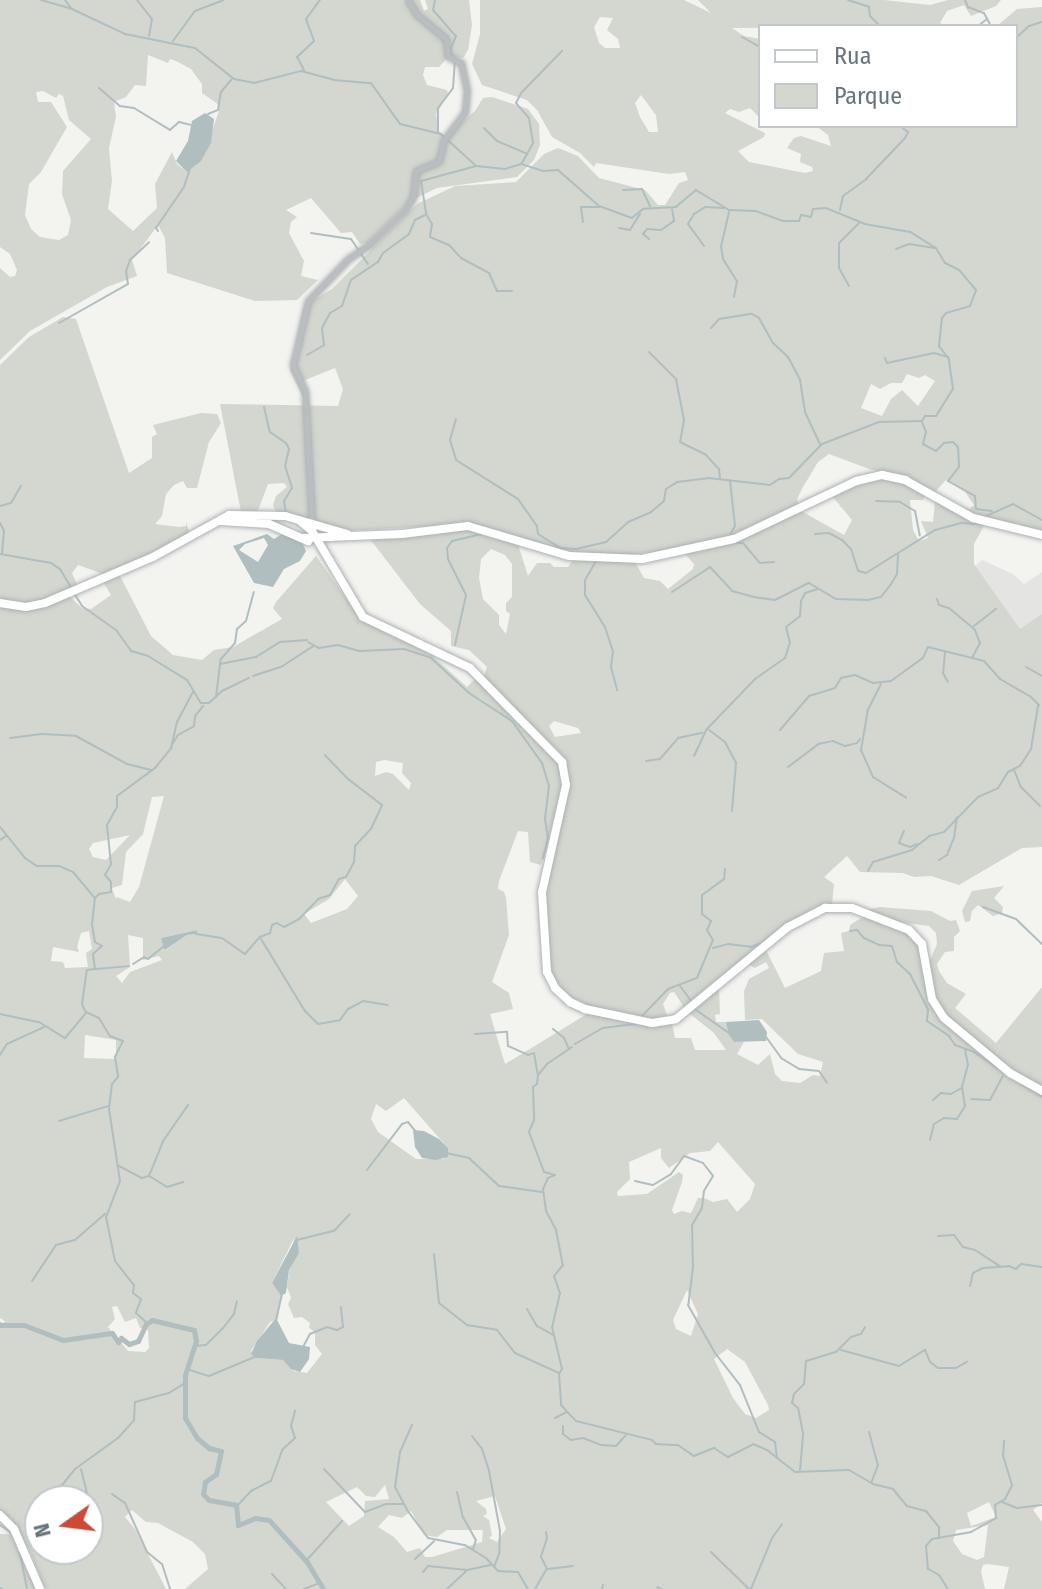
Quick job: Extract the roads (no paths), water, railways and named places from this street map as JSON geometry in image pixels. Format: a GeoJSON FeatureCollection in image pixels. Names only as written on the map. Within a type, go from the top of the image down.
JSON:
{"type":"FeatureCollection","features":[{"type":"Feature","properties":{"kind":"main road"},"geometry":{"type":"LineString","coordinates":[[286,529],[285,520],[339,538],[468,526],[569,556],[642,559],[734,539],[856,481],[882,475],[905,480],[973,518],[1042,535]]}},
{"type":"Feature","properties":{"kind":"main road"},"geometry":{"type":"LineString","coordinates":[[231,517],[286,529],[306,529]]}},
{"type":"Feature","properties":{"kind":"main road"},"geometry":{"type":"LineString","coordinates":[[0,603],[26,607],[45,603],[153,557],[213,523],[231,517],[364,537]]}},
{"type":"Feature","properties":{"kind":"main road"},"geometry":{"type":"LineString","coordinates":[[306,529],[336,575]]}},
{"type":"Feature","properties":{"kind":"main road"},"geometry":{"type":"LineString","coordinates":[[306,529],[363,617],[470,668],[562,762],[566,785],[545,864],[542,900],[547,972],[555,988],[570,1002],[585,1009],[664,1023],[689,1012],[745,960],[810,914],[836,905],[852,908],[909,930],[922,944],[932,999],[944,1018],[1010,1073],[1042,1091]]}},
{"type":"Feature","properties":{"kind":"main road"},"geometry":{"type":"LineString","coordinates":[[325,555],[328,545],[339,538]]}},
{"type":"Feature","properties":{"kind":"main road"},"geometry":{"type":"LineString","coordinates":[[0,1515],[14,1529],[40,1589]]}},
{"type":"Feature","properties":{"kind":"street"},"geometry":{"type":"LineString","coordinates":[[306,529],[306,396],[293,365],[308,301],[348,259],[370,244],[406,209],[413,197],[416,171],[439,161],[444,140],[465,112],[467,91],[461,63],[449,57],[446,39],[417,15],[408,0]]}},
{"type":"Feature","properties":{"kind":"waterway"},"geometry":{"type":"LineString","coordinates":[[41,0],[72,9],[125,34],[195,48],[234,79],[254,83],[301,71],[334,80],[371,83],[400,124],[441,134],[475,165]]}},
{"type":"Feature","properties":{"kind":"waterway"},"geometry":{"type":"LineString","coordinates":[[65,0],[71,8]]}},
{"type":"Feature","properties":{"kind":"waterway"},"geometry":{"type":"LineString","coordinates":[[137,0],[152,19],[149,36]]}},
{"type":"Feature","properties":{"kind":"waterway"},"geometry":{"type":"LineString","coordinates":[[173,41],[195,11],[223,0]]}},
{"type":"Feature","properties":{"kind":"waterway"},"geometry":{"type":"LineString","coordinates":[[304,70],[297,57],[314,41],[306,19],[320,0]]}},
{"type":"Feature","properties":{"kind":"waterway"},"geometry":{"type":"LineString","coordinates":[[435,0],[433,10],[456,36],[450,50],[452,56]]}},
{"type":"Feature","properties":{"kind":"waterway"},"geometry":{"type":"LineString","coordinates":[[848,0],[869,7],[870,16],[878,24]]}},
{"type":"Feature","properties":{"kind":"waterway"},"geometry":{"type":"LineString","coordinates":[[965,0],[968,7],[984,13],[990,24]]}},
{"type":"Feature","properties":{"kind":"waterway"},"geometry":{"type":"LineString","coordinates":[[981,24],[987,19]]}},
{"type":"Feature","properties":{"kind":"waterway"},"geometry":{"type":"LineString","coordinates":[[1018,36],[1029,26],[1042,22]]}},
{"type":"Feature","properties":{"kind":"waterway"},"geometry":{"type":"LineString","coordinates":[[742,37],[758,46]]}},
{"type":"Feature","properties":{"kind":"waterway"},"geometry":{"type":"LineString","coordinates":[[522,163],[533,143],[529,118],[516,103],[521,93],[562,51]]}},
{"type":"Feature","properties":{"kind":"waterway"},"geometry":{"type":"LineString","coordinates":[[438,132],[438,108],[453,88],[455,61]]}},
{"type":"Feature","properties":{"kind":"waterway"},"geometry":{"type":"LineString","coordinates":[[208,114],[218,110],[221,92],[231,80]]}},
{"type":"Feature","properties":{"kind":"waterway"},"geometry":{"type":"LineString","coordinates":[[99,88],[120,106],[134,108],[170,130],[179,122],[191,125]]}},
{"type":"Feature","properties":{"kind":"waterway"},"geometry":{"type":"LineString","coordinates":[[484,128],[497,141],[527,154]]}},
{"type":"Feature","properties":{"kind":"waterway"},"geometry":{"type":"LineString","coordinates":[[840,210],[843,196],[866,179],[905,138],[908,132],[903,128]]}},
{"type":"Feature","properties":{"kind":"waterway"},"geometry":{"type":"LineString","coordinates":[[456,419],[450,440],[456,460],[518,499],[537,526],[538,534],[560,548],[576,549],[606,542],[628,522],[651,512],[664,501],[666,489],[677,482],[708,478],[770,485],[779,479],[789,478],[822,444],[879,422],[922,421],[925,416],[936,416],[953,389],[949,359],[939,346],[942,318],[946,313],[970,306],[976,290],[959,270],[945,263],[936,248],[910,232],[865,224],[826,208],[813,209],[811,217],[801,215],[799,221],[783,221],[756,211],[729,210],[696,190],[676,207],[643,209],[632,218],[599,206],[558,170],[543,171],[521,164],[505,169],[476,166],[421,181],[426,214],[432,224],[430,237],[449,245],[461,258],[489,273],[497,291],[512,291]]}},
{"type":"Feature","properties":{"kind":"waterway"},"geometry":{"type":"LineString","coordinates":[[158,231],[156,228],[184,187],[190,169]]}},
{"type":"Feature","properties":{"kind":"waterway"},"geometry":{"type":"LineString","coordinates":[[623,190],[642,189],[650,206]]}},
{"type":"Feature","properties":{"kind":"waterway"},"geometry":{"type":"LineString","coordinates":[[583,222],[581,207],[599,207]]}},
{"type":"Feature","properties":{"kind":"waterway"},"geometry":{"type":"LineString","coordinates":[[704,246],[688,224],[694,214],[705,207],[724,208]]}},
{"type":"Feature","properties":{"kind":"waterway"},"geometry":{"type":"LineString","coordinates":[[649,239],[643,234],[647,229],[661,230],[674,221],[672,209]]}},
{"type":"Feature","properties":{"kind":"waterway"},"geometry":{"type":"LineString","coordinates":[[729,212],[721,246],[723,259],[737,281],[734,297]]}},
{"type":"Feature","properties":{"kind":"waterway"},"geometry":{"type":"LineString","coordinates":[[619,228],[630,230],[640,214]]}},
{"type":"Feature","properties":{"kind":"waterway"},"geometry":{"type":"LineString","coordinates":[[307,355],[324,345],[322,328],[330,313],[342,306],[351,280],[378,262],[383,253],[409,234],[415,220],[425,215]]}},
{"type":"Feature","properties":{"kind":"waterway"},"geometry":{"type":"LineString","coordinates":[[849,286],[839,268],[839,243],[859,223]]}},
{"type":"Feature","properties":{"kind":"waterway"},"geometry":{"type":"LineString","coordinates":[[311,233],[351,239],[368,264]]}},
{"type":"Feature","properties":{"kind":"waterway"},"geometry":{"type":"LineString","coordinates":[[59,323],[128,284],[126,271],[130,260],[149,242]]}},
{"type":"Feature","properties":{"kind":"waterway"},"geometry":{"type":"LineString","coordinates":[[896,249],[909,244],[935,248]]}},
{"type":"Feature","properties":{"kind":"waterway"},"geometry":{"type":"LineString","coordinates":[[711,328],[719,319],[752,314],[759,318],[773,343],[788,357],[800,380],[805,412],[820,444]]}},
{"type":"Feature","properties":{"kind":"waterway"},"geometry":{"type":"LineString","coordinates":[[649,352],[676,379],[684,420],[680,442],[705,454],[719,469],[720,478]]}},
{"type":"Feature","properties":{"kind":"waterway"},"geometry":{"type":"LineString","coordinates":[[885,358],[887,363],[934,353],[948,357]]}},
{"type":"Feature","properties":{"kind":"waterway"},"geometry":{"type":"LineString","coordinates":[[264,407],[270,432],[286,443],[289,449],[285,466],[292,488],[284,501],[286,512]]}},
{"type":"Feature","properties":{"kind":"waterway"},"geometry":{"type":"LineString","coordinates":[[922,422],[926,432],[923,444],[936,451],[944,443],[953,442],[958,447],[959,467],[948,481],[975,496],[976,509],[992,511]]}},
{"type":"Feature","properties":{"kind":"waterway"},"geometry":{"type":"LineString","coordinates":[[730,481],[735,526],[730,535]]}},
{"type":"Feature","properties":{"kind":"waterway"},"geometry":{"type":"LineString","coordinates":[[0,506],[11,503],[21,486]]}},
{"type":"Feature","properties":{"kind":"waterway"},"geometry":{"type":"LineString","coordinates":[[876,501],[900,502],[915,511],[920,536]]}},
{"type":"Feature","properties":{"kind":"waterway"},"geometry":{"type":"LineString","coordinates":[[984,517],[1013,504],[1042,520]]}},
{"type":"Feature","properties":{"kind":"waterway"},"geometry":{"type":"LineString","coordinates":[[0,523],[4,531],[2,553]]}},
{"type":"Feature","properties":{"kind":"waterway"},"geometry":{"type":"LineString","coordinates":[[815,534],[829,533],[842,540],[851,549],[858,571],[866,573],[935,530],[962,523],[976,524]]}},
{"type":"Feature","properties":{"kind":"waterway"},"geometry":{"type":"LineString","coordinates":[[455,645],[466,595],[448,559],[447,548],[452,541],[483,534]]}},
{"type":"Feature","properties":{"kind":"waterway"},"geometry":{"type":"LineString","coordinates":[[734,543],[743,543],[760,563],[774,562]]}},
{"type":"Feature","properties":{"kind":"waterway"},"geometry":{"type":"LineString","coordinates":[[0,554],[51,563],[60,569],[72,589]]}},
{"type":"Feature","properties":{"kind":"waterway"},"geometry":{"type":"LineString","coordinates":[[672,592],[710,567],[732,591],[754,597],[775,600],[809,583],[836,599],[868,600],[881,597],[891,584],[897,574],[898,555]]}},
{"type":"Feature","properties":{"kind":"waterway"},"geometry":{"type":"LineString","coordinates":[[596,561],[585,580],[585,595],[605,627],[613,651],[611,667],[617,690]]}},
{"type":"Feature","properties":{"kind":"waterway"},"geometry":{"type":"LineString","coordinates":[[694,756],[706,730],[755,679],[785,658],[790,643],[786,627],[800,616],[805,593],[818,589]]}},
{"type":"Feature","properties":{"kind":"waterway"},"geometry":{"type":"LineString","coordinates":[[216,697],[221,659],[235,643],[237,629],[246,621],[254,592]]}},
{"type":"Feature","properties":{"kind":"waterway"},"geometry":{"type":"LineString","coordinates":[[74,593],[82,606],[116,630],[131,651],[148,656],[187,680],[201,703],[208,703]]}},
{"type":"Feature","properties":{"kind":"waterway"},"geometry":{"type":"LineString","coordinates":[[937,599],[939,605],[949,608],[975,630],[980,643],[972,658]]}},
{"type":"Feature","properties":{"kind":"waterway"},"geometry":{"type":"LineString","coordinates":[[974,626],[996,609]]}},
{"type":"Feature","properties":{"kind":"waterway"},"geometry":{"type":"LineString","coordinates":[[220,664],[256,657],[280,642],[307,640]]}},
{"type":"Feature","properties":{"kind":"waterway"},"geometry":{"type":"LineString","coordinates":[[308,642],[319,648],[338,645],[359,651],[404,649],[431,658],[469,693],[512,721],[542,763],[549,786],[545,819],[548,838],[543,858]]}},
{"type":"Feature","properties":{"kind":"waterway"},"geometry":{"type":"LineString","coordinates":[[253,676],[281,667],[313,646]]}},
{"type":"Feature","properties":{"kind":"waterway"},"geometry":{"type":"LineString","coordinates":[[780,730],[809,696],[835,688],[841,678],[855,675],[873,683],[891,681],[923,658],[928,647],[984,661],[1000,679],[1030,696],[1039,705]]}},
{"type":"Feature","properties":{"kind":"waterway"},"geometry":{"type":"LineString","coordinates":[[945,652],[943,673],[948,682]]}},
{"type":"Feature","properties":{"kind":"waterway"},"geometry":{"type":"LineString","coordinates":[[1026,667],[1042,676]]}},
{"type":"Feature","properties":{"kind":"waterway"},"geometry":{"type":"LineString","coordinates":[[209,703],[222,691],[249,678]]}},
{"type":"Feature","properties":{"kind":"waterway"},"geometry":{"type":"LineString","coordinates":[[881,684],[868,709],[861,750],[873,777],[906,798]]}},
{"type":"Feature","properties":{"kind":"waterway"},"geometry":{"type":"LineString","coordinates":[[95,898],[111,892],[111,882],[105,875],[111,864],[107,825],[117,807],[117,796],[155,768],[171,748],[177,722],[193,692]]}},
{"type":"Feature","properties":{"kind":"waterway"},"geometry":{"type":"LineString","coordinates":[[173,743],[178,735],[194,726],[195,716],[203,706]]}},
{"type":"Feature","properties":{"kind":"waterway"},"geometry":{"type":"LineString","coordinates":[[868,871],[873,862],[912,850],[929,836],[944,832],[978,797],[998,788],[1008,772],[1020,766],[1031,749],[1038,706]]}},
{"type":"Feature","properties":{"kind":"waterway"},"geometry":{"type":"LineString","coordinates":[[709,730],[725,742],[736,763],[732,811]]}},
{"type":"Feature","properties":{"kind":"waterway"},"geometry":{"type":"LineString","coordinates":[[646,761],[660,759],[678,738],[702,733]]}},
{"type":"Feature","properties":{"kind":"waterway"},"geometry":{"type":"LineString","coordinates":[[10,738],[42,734],[76,736],[127,764],[151,770]]}},
{"type":"Feature","properties":{"kind":"waterway"},"geometry":{"type":"LineString","coordinates":[[788,767],[818,744],[833,741],[845,746],[860,739]]}},
{"type":"Feature","properties":{"kind":"waterway"},"geometry":{"type":"LineString","coordinates":[[196,934],[222,938],[245,954],[260,937],[270,933],[272,925],[277,923],[284,927],[299,919],[318,899],[330,895],[339,879],[346,877],[354,862],[355,846],[371,829],[382,805],[348,779],[325,755]]}},
{"type":"Feature","properties":{"kind":"waterway"},"geometry":{"type":"LineString","coordinates":[[1014,770],[1021,787],[1040,806]]}},
{"type":"Feature","properties":{"kind":"waterway"},"geometry":{"type":"LineString","coordinates":[[939,860],[947,855],[954,838],[957,817]]}},
{"type":"Feature","properties":{"kind":"waterway"},"geometry":{"type":"LineString","coordinates":[[0,827],[25,858],[37,866],[59,866],[73,872],[94,897]]}},
{"type":"Feature","properties":{"kind":"waterway"},"geometry":{"type":"LineString","coordinates":[[904,831],[899,843],[910,847],[917,844]]}},
{"type":"Feature","properties":{"kind":"waterway"},"geometry":{"type":"LineString","coordinates":[[0,840],[6,836]]}},
{"type":"Feature","properties":{"kind":"waterway"},"geometry":{"type":"LineString","coordinates":[[641,1017],[668,989],[697,978],[713,940],[707,930],[711,921],[702,914],[702,895],[724,879],[725,869]]}},
{"type":"Feature","properties":{"kind":"waterway"},"geometry":{"type":"LineString","coordinates":[[95,898],[92,925],[95,942],[102,946],[93,954],[95,969]]}},
{"type":"Feature","properties":{"kind":"waterway"},"geometry":{"type":"LineString","coordinates":[[983,907],[1016,919],[1042,944]]}},
{"type":"Feature","properties":{"kind":"waterway"},"geometry":{"type":"LineString","coordinates":[[850,931],[857,930],[864,938],[879,945],[892,946],[897,962],[910,974],[928,1009],[927,1021],[949,1036],[955,1045],[974,1052],[1008,1075]]}},
{"type":"Feature","properties":{"kind":"waterway"},"geometry":{"type":"LineString","coordinates":[[261,939],[305,1011],[318,1024],[340,1020],[348,1009],[363,1001],[388,1005]]}},
{"type":"Feature","properties":{"kind":"waterway"},"geometry":{"type":"LineString","coordinates":[[713,948],[728,944],[751,947],[759,944]]}},
{"type":"Feature","properties":{"kind":"waterway"},"geometry":{"type":"LineString","coordinates":[[133,964],[144,957],[148,959],[165,945]]}},
{"type":"Feature","properties":{"kind":"waterway"},"geometry":{"type":"LineString","coordinates":[[96,969],[129,966]]}},
{"type":"Feature","properties":{"kind":"waterway"},"geometry":{"type":"LineString","coordinates":[[85,1011],[82,1004],[87,970],[94,969]]}},
{"type":"Feature","properties":{"kind":"waterway"},"geometry":{"type":"LineString","coordinates":[[680,986],[693,1003]]}},
{"type":"Feature","properties":{"kind":"waterway"},"geometry":{"type":"LineString","coordinates":[[696,1010],[729,1033]]}},
{"type":"Feature","properties":{"kind":"waterway"},"geometry":{"type":"LineString","coordinates":[[86,1012],[99,1018],[110,1036],[123,1041],[115,1057],[118,1077],[112,1084],[109,1109],[120,1181],[106,1217],[115,1261],[134,1285],[133,1293],[141,1299],[136,1313],[147,1323]]}},
{"type":"Feature","properties":{"kind":"waterway"},"geometry":{"type":"LineString","coordinates":[[0,1014],[39,1022],[65,1038],[86,1013]]}},
{"type":"Feature","properties":{"kind":"waterway"},"geometry":{"type":"LineString","coordinates":[[575,1044],[603,1028],[635,1024]]}},
{"type":"Feature","properties":{"kind":"waterway"},"geometry":{"type":"LineString","coordinates":[[0,1055],[7,1044],[44,1027]]}},
{"type":"Feature","properties":{"kind":"waterway"},"geometry":{"type":"LineString","coordinates":[[553,1029],[564,1038],[569,1049]]}},
{"type":"Feature","properties":{"kind":"waterway"},"geometry":{"type":"LineString","coordinates":[[475,1034],[507,1032],[508,1046],[528,1055],[534,1053],[538,1075]]}},
{"type":"Feature","properties":{"kind":"waterway"},"geometry":{"type":"LineString","coordinates":[[766,1037],[781,1058],[799,1069],[819,1071],[827,1083]]}},
{"type":"Feature","properties":{"kind":"waterway"},"geometry":{"type":"LineString","coordinates":[[572,1047],[548,1063],[538,1075],[537,1084],[533,1087],[534,1120],[529,1132],[544,1172],[555,1175],[548,1178],[543,1189],[546,1211],[556,1230],[563,1265],[554,1276],[560,1293],[552,1327],[562,1369],[559,1374],[561,1405],[576,1421],[652,1440],[656,1444],[678,1445],[694,1456],[714,1448],[728,1457],[753,1444],[767,1450],[795,1472],[849,1470],[873,1484],[893,1489],[907,1506],[926,1511],[939,1527],[939,1538]]}},
{"type":"Feature","properties":{"kind":"waterway"},"geometry":{"type":"LineString","coordinates":[[930,1140],[934,1124],[944,1118],[957,1119],[965,1106],[962,1087],[968,1065],[965,1050]]}},
{"type":"Feature","properties":{"kind":"waterway"},"geometry":{"type":"LineString","coordinates":[[971,1099],[990,1100],[1003,1076]]}},
{"type":"Feature","properties":{"kind":"waterway"},"geometry":{"type":"LineString","coordinates":[[1023,1085],[1042,1097]]}},
{"type":"Feature","properties":{"kind":"waterway"},"geometry":{"type":"LineString","coordinates":[[933,1100],[941,1093],[951,1094],[962,1088]]}},
{"type":"Feature","properties":{"kind":"waterway"},"geometry":{"type":"LineString","coordinates":[[149,1176],[163,1141],[188,1105]]}},
{"type":"Feature","properties":{"kind":"waterway"},"geometry":{"type":"LineString","coordinates":[[59,1121],[108,1106]]}},
{"type":"Feature","properties":{"kind":"waterway"},"geometry":{"type":"LineString","coordinates":[[367,1170],[402,1124],[408,1122],[416,1132]]}},
{"type":"Feature","properties":{"kind":"waterway"},"geometry":{"type":"LineString","coordinates":[[446,1153],[469,1158],[499,1186],[542,1192]]}},
{"type":"Feature","properties":{"kind":"waterway"},"geometry":{"type":"LineString","coordinates":[[635,1181],[653,1185],[671,1174],[684,1156],[703,1163],[713,1176],[704,1191],[702,1208],[692,1225],[693,1267],[688,1305],[715,1353],[740,1385],[759,1432],[775,1442],[777,1458]]}},
{"type":"Feature","properties":{"kind":"waterway"},"geometry":{"type":"LineString","coordinates":[[119,1166],[142,1178],[149,1176],[167,1187],[183,1182]]}},
{"type":"Feature","properties":{"kind":"waterway"},"geometry":{"type":"LineString","coordinates":[[32,1281],[56,1245],[75,1240],[105,1214]]}},
{"type":"Feature","properties":{"kind":"waterway"},"geometry":{"type":"LineString","coordinates":[[297,1240],[334,1231],[350,1214]]}},
{"type":"Feature","properties":{"kind":"waterway"},"geometry":{"type":"LineString","coordinates":[[938,1236],[954,1235],[963,1247],[975,1250],[1000,1266]]}},
{"type":"Feature","properties":{"kind":"waterway"},"geometry":{"type":"LineString","coordinates":[[434,1254],[439,1303],[467,1325],[497,1330],[515,1353],[559,1373]]}},
{"type":"Feature","properties":{"kind":"waterway"},"geometry":{"type":"LineString","coordinates":[[970,1286],[973,1273],[983,1268],[1009,1266],[1016,1269],[1021,1264],[1042,1267]]}},
{"type":"Feature","properties":{"kind":"waterway"},"geometry":{"type":"LineString","coordinates":[[276,1320],[282,1295]]}},
{"type":"Feature","properties":{"kind":"waterway"},"geometry":{"type":"LineString","coordinates":[[195,1346],[206,1345],[223,1328],[234,1314],[237,1301]]}},
{"type":"Feature","properties":{"kind":"waterway"},"geometry":{"type":"LineString","coordinates":[[303,1347],[310,1334],[327,1327],[337,1330],[343,1327],[341,1307]]}},
{"type":"Feature","properties":{"kind":"waterway"},"geometry":{"type":"LineString","coordinates":[[527,1309],[537,1326],[553,1335]]}},
{"type":"Feature","properties":{"kind":"waterway"},"geometry":{"type":"LineString","coordinates":[[0,1325],[24,1325],[63,1340],[112,1333],[118,1342],[121,1338],[129,1344],[138,1341],[146,1324],[152,1320],[194,1330],[196,1341],[185,1375],[185,1418],[197,1438],[209,1448],[221,1451],[216,1474],[205,1482],[203,1494],[209,1500],[236,1505],[238,1525],[255,1518],[269,1520],[307,1562],[323,1589]]}},
{"type":"Feature","properties":{"kind":"waterway"},"geometry":{"type":"LineString","coordinates":[[800,1470],[803,1433],[798,1408],[792,1403],[794,1394],[804,1384],[806,1361],[836,1352],[851,1337],[861,1334],[865,1327]]}},
{"type":"Feature","properties":{"kind":"waterway"},"geometry":{"type":"LineString","coordinates":[[841,1350],[899,1366],[925,1350],[930,1362],[938,1368],[956,1368],[967,1362]]}},
{"type":"Feature","properties":{"kind":"waterway"},"geometry":{"type":"LineString","coordinates":[[187,1369],[209,1376],[257,1356]]}},
{"type":"Feature","properties":{"kind":"waterway"},"geometry":{"type":"LineString","coordinates":[[61,1485],[75,1469],[118,1438],[134,1420],[135,1402],[169,1393],[185,1383]]}},
{"type":"Feature","properties":{"kind":"waterway"},"geometry":{"type":"LineString","coordinates":[[237,1506],[251,1491],[271,1481],[282,1450],[295,1438],[291,1426],[295,1411]]}},
{"type":"Feature","properties":{"kind":"waterway"},"geometry":{"type":"LineString","coordinates":[[555,1418],[567,1412]]}},
{"type":"Feature","properties":{"kind":"waterway"},"geometry":{"type":"LineString","coordinates":[[412,1425],[400,1452],[395,1487],[407,1510],[428,1538],[465,1545],[486,1558],[498,1571],[518,1572],[528,1589]]}},
{"type":"Feature","properties":{"kind":"waterway"},"geometry":{"type":"LineString","coordinates":[[563,1426],[563,1434],[571,1440],[583,1438],[601,1445],[616,1446],[626,1435]]}},
{"type":"Feature","properties":{"kind":"waterway"},"geometry":{"type":"LineString","coordinates":[[869,1432],[878,1465],[871,1483]]}},
{"type":"Feature","properties":{"kind":"waterway"},"geometry":{"type":"LineString","coordinates":[[472,1436],[482,1449],[489,1471],[500,1531],[499,1554],[494,1567]]}},
{"type":"Feature","properties":{"kind":"waterway"},"geometry":{"type":"LineString","coordinates":[[948,1589],[939,1575],[928,1569],[926,1546],[932,1539],[971,1532],[996,1518],[995,1505],[1005,1499],[1012,1485],[1003,1456],[1004,1441]]}},
{"type":"Feature","properties":{"kind":"waterway"},"geometry":{"type":"LineString","coordinates":[[81,1469],[85,1485]]}},
{"type":"Feature","properties":{"kind":"waterway"},"geometry":{"type":"LineString","coordinates":[[324,1469],[365,1512],[386,1504],[403,1504]]}},
{"type":"Feature","properties":{"kind":"waterway"},"geometry":{"type":"LineString","coordinates":[[457,1492],[463,1517],[476,1540],[473,1549]]}},
{"type":"Feature","properties":{"kind":"waterway"},"geometry":{"type":"LineString","coordinates":[[112,1494],[125,1503],[147,1552],[162,1564],[170,1589]]}},
{"type":"Feature","properties":{"kind":"waterway"},"geometry":{"type":"LineString","coordinates":[[1002,1502],[1017,1508],[1042,1505]]}},
{"type":"Feature","properties":{"kind":"waterway"},"geometry":{"type":"LineString","coordinates":[[306,1561],[342,1521]]}},
{"type":"Feature","properties":{"kind":"waterway"},"geometry":{"type":"LineString","coordinates":[[751,1589],[772,1538],[782,1524]]}},
{"type":"Feature","properties":{"kind":"waterway"},"geometry":{"type":"LineString","coordinates":[[0,1525],[12,1533]]}},
{"type":"Feature","properties":{"kind":"waterway"},"geometry":{"type":"LineString","coordinates":[[546,1532],[541,1557],[547,1569]]}},
{"type":"Feature","properties":{"kind":"waterway"},"geometry":{"type":"LineString","coordinates":[[415,1559],[434,1541]]}},
{"type":"Feature","properties":{"kind":"waterway"},"geometry":{"type":"LineString","coordinates":[[711,1552],[749,1589]]}},
{"type":"Feature","properties":{"kind":"waterway"},"geometry":{"type":"LineString","coordinates":[[20,1553],[27,1589]]}},
{"type":"Feature","properties":{"kind":"waterway"},"geometry":{"type":"LineString","coordinates":[[423,1572],[428,1566],[467,1570],[491,1565]]}},
{"type":"Feature","properties":{"kind":"waterway"},"geometry":{"type":"LineString","coordinates":[[548,1569],[573,1566]]}},
{"type":"Feature","properties":{"kind":"waterway"},"geometry":{"type":"LineString","coordinates":[[535,1589],[546,1570]]}},
{"type":"Feature","properties":{"kind":"waterway"},"geometry":{"type":"LineString","coordinates":[[447,1589],[466,1571]]}},
{"type":"Feature","properties":{"kind":"waterway"},"geometry":{"type":"LineString","coordinates":[[272,1574],[286,1589]]}},
{"type":"Feature","properties":{"kind":"waterway"},"geometry":{"type":"LineString","coordinates":[[304,1589],[320,1583]]}},
{"type":"Feature","properties":{"kind":"waterway"},"geometry":{"type":"LineString","coordinates":[[602,1589],[603,1585]]}},
{"type":"Feature","properties":{"kind":"waterway"},"geometry":{"type":"LineString","coordinates":[[657,1587],[662,1589]]}}]}
